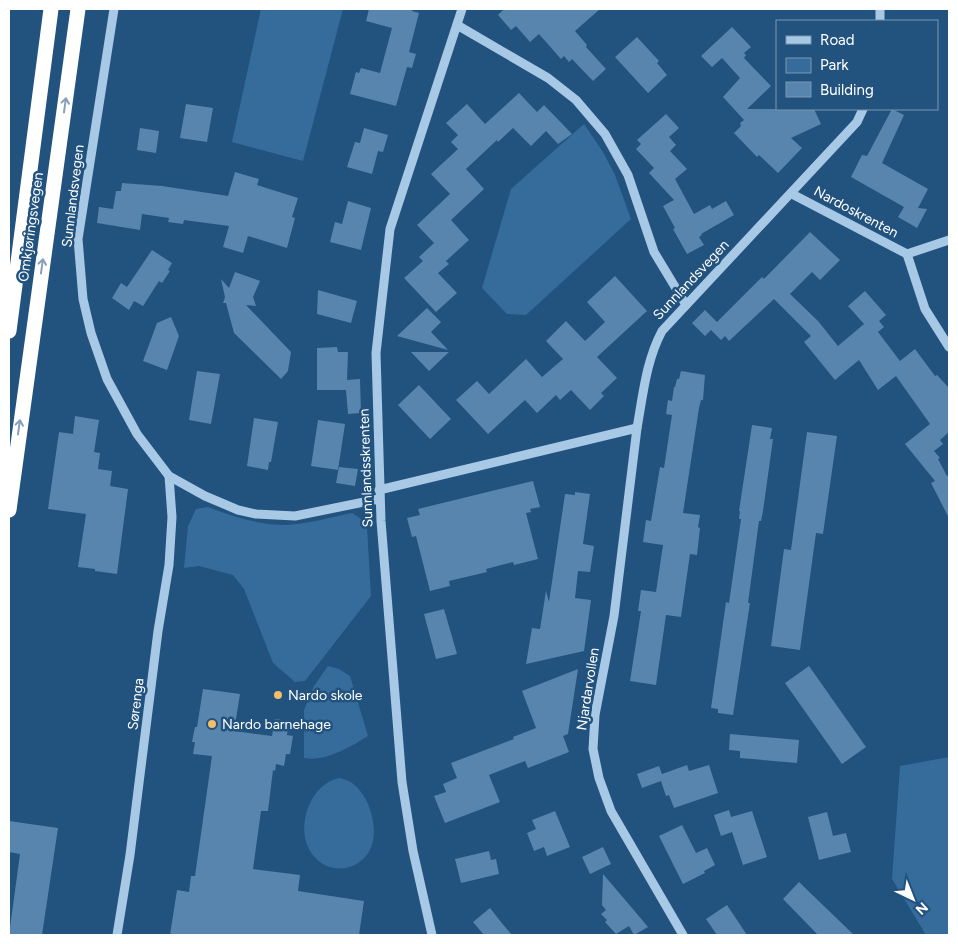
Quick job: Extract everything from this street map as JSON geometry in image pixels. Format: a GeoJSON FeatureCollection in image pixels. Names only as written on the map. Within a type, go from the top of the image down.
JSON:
{"type":"FeatureCollection","features":[{"type":"Feature","properties":{"kind":"highway","name":"Omkjøringsvegen"},"geometry":{"type":"LineString","coordinates":[[9,330],[51,9]]}},
{"type":"Feature","properties":{"kind":"highway","name":"Omkjøringsvegen"},"geometry":{"type":"LineString","coordinates":[[9,510],[78,9]]}},
{"type":"Feature","properties":{"kind":"street","name":"Sunnlandsvegen"},"geometry":{"type":"LineString","coordinates":[[114,9],[78,239],[83,299],[91,333],[107,379],[137,434],[169,476],[205,496],[238,510],[256,514],[295,516],[637,428],[649,362],[662,331],[792,194],[857,122],[863,110]]}},
{"type":"Feature","properties":{"kind":"street","name":"Sunnlandsskrenten"},"geometry":{"type":"LineString","coordinates":[[432,935],[413,851],[402,782],[379,495],[376,353],[390,229],[462,9]]}},
{"type":"Feature","properties":{"kind":"street"},"geometry":{"type":"LineString","coordinates":[[457,25],[548,78],[576,100],[605,134],[628,175],[654,252],[686,305]]}},
{"type":"Feature","properties":{"kind":"street","name":"Nardoskrenten"},"geometry":{"type":"LineString","coordinates":[[792,194],[907,254],[926,309],[949,347]]}},
{"type":"Feature","properties":{"kind":"street","name":"Nardoskrenten"},"geometry":{"type":"LineString","coordinates":[[907,254],[949,240]]}},
{"type":"Feature","properties":{"kind":"street","name":"Njardarvollen"},"geometry":{"type":"LineString","coordinates":[[637,428],[614,616],[595,715],[593,749],[599,778],[611,811],[683,935]]}},
{"type":"Feature","properties":{"kind":"street","name":"Sørenga"},"geometry":{"type":"LineString","coordinates":[[118,935],[168,565],[172,517],[169,476]]}},
{"type":"Feature","properties":{"kind":"green space"},"geometry":{"type":"Polygon","coordinates":[[[261,9],[343,9],[303,161],[232,142],[261,9]]]}},
{"type":"Feature","properties":{"kind":"green space"},"geometry":{"type":"Polygon","coordinates":[[[584,124],[603,152],[615,175],[631,219],[526,315],[507,314],[482,288],[511,189],[584,124]]]}},
{"type":"Feature","properties":{"kind":"green space"},"geometry":{"type":"Polygon","coordinates":[[[208,507],[247,520],[277,525],[303,523],[352,513],[360,518],[367,527],[371,596],[305,681],[295,682],[273,663],[244,589],[233,575],[199,566],[184,568],[188,526],[196,509],[208,507]]]}},
{"type":"Feature","properties":{"kind":"green space"},"geometry":{"type":"Polygon","coordinates":[[[328,666],[339,669],[350,676],[368,736],[346,749],[329,756],[312,759],[304,758],[304,710],[314,686],[328,666]]]}},
{"type":"Feature","properties":{"kind":"green space"},"geometry":{"type":"Polygon","coordinates":[[[949,757],[949,935],[926,935],[892,879],[900,766],[949,757]]]}},
{"type":"Feature","properties":{"kind":"green space"},"geometry":{"type":"Polygon","coordinates":[[[339,778],[351,782],[362,794],[371,812],[374,835],[370,850],[359,862],[343,868],[335,868],[320,862],[314,856],[305,839],[304,828],[305,817],[314,797],[321,788],[339,778]]]}},
{"type":"Feature","properties":{"kind":"building"},"geometry":{"type":"Polygon","coordinates":[[[369,9],[412,9],[412,11],[419,13],[409,52],[416,54],[412,68],[407,67],[396,106],[350,94],[356,72],[359,73],[361,68],[380,73],[392,28],[366,21],[369,9]]]}},
{"type":"Feature","properties":{"kind":"building"},"geometry":{"type":"Polygon","coordinates":[[[504,9],[600,9],[575,31],[587,45],[586,47],[606,69],[593,81],[572,59],[569,62],[564,56],[561,59],[539,34],[530,42],[516,26],[511,30],[498,15],[504,9]]]}},
{"type":"Feature","properties":{"kind":"building"},"geometry":{"type":"Polygon","coordinates":[[[732,27],[751,47],[744,53],[746,55],[744,58],[771,86],[747,109],[814,110],[821,124],[791,138],[802,148],[778,173],[759,155],[757,157],[734,133],[744,120],[723,97],[740,78],[722,58],[712,67],[701,56],[732,27]]]}},
{"type":"Feature","properties":{"kind":"building"},"geometry":{"type":"Polygon","coordinates":[[[637,37],[659,61],[657,63],[667,75],[648,93],[615,57],[637,37]]]}},
{"type":"Feature","properties":{"kind":"building"},"geometry":{"type":"Polygon","coordinates":[[[519,93],[537,112],[544,105],[572,134],[558,144],[546,131],[531,146],[513,128],[466,169],[484,189],[451,220],[469,240],[446,261],[449,264],[438,273],[457,293],[436,312],[404,278],[423,261],[419,257],[434,243],[417,225],[450,194],[431,174],[458,149],[451,142],[458,135],[446,123],[467,104],[485,124],[519,93]]]}},
{"type":"Feature","properties":{"kind":"building"},"geometry":{"type":"Polygon","coordinates":[[[186,104],[213,108],[207,142],[180,138],[186,104]]]}},
{"type":"Feature","properties":{"kind":"building"},"geometry":{"type":"Polygon","coordinates":[[[891,110],[904,115],[882,163],[928,189],[918,208],[927,209],[917,228],[898,217],[904,207],[851,177],[862,155],[867,156],[891,110]]]}},
{"type":"Feature","properties":{"kind":"building"},"geometry":{"type":"Polygon","coordinates":[[[666,114],[679,128],[669,137],[676,145],[670,151],[687,169],[675,179],[694,214],[710,205],[712,209],[726,201],[734,215],[701,234],[699,237],[704,245],[687,254],[663,206],[674,200],[649,173],[654,168],[636,149],[641,144],[637,140],[666,114]]]}},
{"type":"Feature","properties":{"kind":"building"},"geometry":{"type":"Polygon","coordinates":[[[140,128],[159,131],[156,153],[137,150],[140,128]]]}},
{"type":"Feature","properties":{"kind":"building"},"geometry":{"type":"Polygon","coordinates":[[[364,128],[388,135],[383,152],[378,151],[372,174],[347,167],[355,142],[360,143],[364,128]]]}},
{"type":"Feature","properties":{"kind":"building"},"geometry":{"type":"Polygon","coordinates":[[[235,172],[259,179],[257,185],[298,198],[292,217],[295,218],[287,248],[248,236],[243,253],[223,247],[229,226],[184,220],[183,224],[168,222],[169,218],[142,214],[140,230],[97,223],[99,207],[113,209],[116,191],[121,191],[122,183],[162,186],[228,196],[235,172]]]}},
{"type":"Feature","properties":{"kind":"building"},"geometry":{"type":"Polygon","coordinates":[[[348,201],[371,208],[361,250],[330,242],[335,222],[342,224],[348,201]]]}},
{"type":"Feature","properties":{"kind":"building"},"geometry":{"type":"Polygon","coordinates":[[[810,232],[840,260],[820,280],[812,272],[790,294],[818,321],[838,346],[864,324],[848,306],[865,291],[886,315],[879,321],[884,327],[878,332],[900,361],[915,349],[935,376],[937,375],[949,388],[949,432],[940,440],[943,444],[934,451],[940,458],[938,459],[947,476],[949,475],[949,518],[931,483],[935,481],[905,444],[930,424],[896,376],[878,390],[859,360],[835,380],[804,342],[811,336],[774,299],[729,341],[725,336],[721,340],[711,330],[705,336],[692,323],[705,310],[717,322],[762,277],[764,279],[810,232]]]}},
{"type":"Feature","properties":{"kind":"building"},"geometry":{"type":"Polygon","coordinates":[[[152,250],[172,263],[168,270],[170,271],[162,283],[159,281],[143,306],[134,301],[129,310],[112,298],[121,283],[127,287],[152,250]]]}},
{"type":"Feature","properties":{"kind":"building"},"geometry":{"type":"Polygon","coordinates":[[[235,272],[260,281],[253,297],[256,306],[246,305],[291,352],[288,371],[281,379],[234,333],[226,303],[223,303],[225,297],[221,279],[229,288],[235,272]]]}},
{"type":"Feature","properties":{"kind":"building"},"geometry":{"type":"Polygon","coordinates":[[[615,276],[647,311],[597,357],[617,378],[601,393],[604,396],[590,410],[571,390],[560,400],[556,395],[537,413],[525,400],[488,434],[456,400],[477,381],[489,394],[526,359],[542,377],[563,359],[546,341],[566,321],[585,341],[605,322],[587,302],[615,276]]]}},
{"type":"Feature","properties":{"kind":"building"},"geometry":{"type":"Polygon","coordinates":[[[318,290],[357,301],[351,323],[317,314],[318,290]]]}},
{"type":"Feature","properties":{"kind":"building"},"geometry":{"type":"Polygon","coordinates":[[[427,308],[441,322],[431,332],[448,350],[397,336],[427,308]]]}},
{"type":"Feature","properties":{"kind":"building"},"geometry":{"type":"Polygon","coordinates":[[[171,317],[179,336],[167,370],[143,361],[157,323],[171,317]]]}},
{"type":"Feature","properties":{"kind":"building"},"geometry":{"type":"Polygon","coordinates":[[[337,347],[338,352],[348,352],[347,380],[360,379],[361,413],[348,414],[346,390],[317,390],[317,348],[337,347]]]}},
{"type":"Feature","properties":{"kind":"building"},"geometry":{"type":"Polygon","coordinates":[[[411,352],[449,352],[429,371],[411,352]]]}},
{"type":"Feature","properties":{"kind":"building"},"geometry":{"type":"Polygon","coordinates":[[[197,371],[220,374],[211,424],[189,420],[197,371]]]}},
{"type":"Feature","properties":{"kind":"building"},"geometry":{"type":"Polygon","coordinates":[[[681,371],[705,375],[703,400],[701,400],[699,408],[683,513],[700,515],[698,527],[700,528],[697,555],[690,554],[681,617],[666,615],[656,685],[630,681],[641,611],[638,611],[641,590],[656,592],[663,545],[643,542],[646,520],[651,521],[660,467],[664,468],[672,415],[666,414],[668,400],[672,401],[674,387],[681,371]]]}},
{"type":"Feature","properties":{"kind":"building"},"geometry":{"type":"Polygon","coordinates":[[[419,385],[451,419],[430,439],[398,405],[419,385]]]}},
{"type":"Feature","properties":{"kind":"building"},"geometry":{"type":"Polygon","coordinates":[[[75,416],[99,420],[94,452],[100,453],[98,469],[112,471],[110,486],[128,489],[117,574],[78,567],[86,514],[48,509],[59,432],[73,434],[75,416]]]}},
{"type":"Feature","properties":{"kind":"building"},"geometry":{"type":"Polygon","coordinates":[[[254,418],[278,422],[268,470],[247,466],[254,418]]]}},
{"type":"Feature","properties":{"kind":"building"},"geometry":{"type":"Polygon","coordinates":[[[318,420],[345,424],[338,470],[311,466],[318,420]]]}},
{"type":"Feature","properties":{"kind":"building"},"geometry":{"type":"Polygon","coordinates":[[[752,425],[772,428],[770,439],[773,439],[763,511],[761,521],[759,521],[748,603],[750,603],[733,715],[718,713],[718,709],[711,708],[726,602],[729,603],[741,519],[739,519],[739,511],[752,425]]]}},
{"type":"Feature","properties":{"kind":"building"},"geometry":{"type":"Polygon","coordinates":[[[807,432],[837,436],[823,534],[816,533],[800,650],[771,646],[784,549],[791,550],[807,432]]]}},
{"type":"Feature","properties":{"kind":"building"},"geometry":{"type":"Polygon","coordinates":[[[339,467],[358,469],[355,486],[336,483],[339,467]]]}},
{"type":"Feature","properties":{"kind":"building"},"geometry":{"type":"Polygon","coordinates":[[[533,481],[540,507],[530,509],[531,512],[526,513],[538,559],[514,565],[513,562],[486,569],[487,572],[449,581],[450,586],[430,591],[416,536],[412,537],[407,518],[420,515],[418,509],[533,481]]]}},
{"type":"Feature","properties":{"kind":"building"},"geometry":{"type":"Polygon","coordinates":[[[575,492],[590,494],[583,544],[594,546],[590,572],[578,571],[575,598],[591,600],[584,651],[526,664],[532,628],[540,629],[546,591],[549,602],[565,494],[575,495],[575,492]]]}},
{"type":"Feature","properties":{"kind":"building"},"geometry":{"type":"Polygon","coordinates":[[[444,609],[457,654],[436,659],[424,614],[444,609]]]}},
{"type":"Feature","properties":{"kind":"building"},"geometry":{"type":"Polygon","coordinates":[[[809,666],[866,747],[842,764],[785,683],[809,666]]]}},
{"type":"Feature","properties":{"kind":"building"},"geometry":{"type":"Polygon","coordinates":[[[578,669],[568,734],[563,736],[569,752],[528,768],[525,761],[489,775],[500,802],[445,823],[434,796],[446,792],[443,784],[457,778],[451,763],[514,739],[513,737],[536,728],[522,691],[578,669]]]}},
{"type":"Feature","properties":{"kind":"building"},"geometry":{"type":"Polygon","coordinates":[[[203,689],[240,694],[234,731],[272,736],[275,719],[289,721],[287,735],[293,736],[290,754],[286,754],[284,766],[276,764],[275,771],[273,770],[268,811],[261,811],[253,869],[300,875],[298,891],[364,901],[359,935],[170,935],[177,890],[189,892],[191,876],[195,876],[212,756],[193,754],[195,742],[192,742],[195,727],[197,727],[203,689]]]}},
{"type":"Feature","properties":{"kind":"building"},"geometry":{"type":"Polygon","coordinates":[[[730,734],[799,740],[797,763],[740,758],[740,751],[729,750],[730,734]]]}},
{"type":"Feature","properties":{"kind":"building"},"geometry":{"type":"Polygon","coordinates":[[[687,765],[689,771],[709,765],[718,793],[674,808],[669,795],[666,796],[661,781],[642,788],[637,774],[659,766],[662,774],[687,765]]]}},
{"type":"Feature","properties":{"kind":"building"},"geometry":{"type":"Polygon","coordinates":[[[729,810],[731,817],[752,811],[767,857],[743,865],[732,832],[721,836],[714,815],[729,810]]]}},
{"type":"Feature","properties":{"kind":"building"},"geometry":{"type":"Polygon","coordinates":[[[555,811],[570,847],[547,856],[544,847],[534,851],[527,833],[536,829],[532,820],[555,811]]]}},
{"type":"Feature","properties":{"kind":"building"},"geometry":{"type":"Polygon","coordinates":[[[827,812],[833,836],[846,833],[851,852],[819,860],[808,817],[827,812]]]}},
{"type":"Feature","properties":{"kind":"building"},"geometry":{"type":"Polygon","coordinates":[[[9,821],[58,828],[42,935],[9,935],[20,854],[9,852],[9,821]]]}},
{"type":"Feature","properties":{"kind":"building"},"geometry":{"type":"Polygon","coordinates":[[[682,825],[696,853],[707,848],[715,865],[704,871],[705,873],[683,884],[659,836],[682,825]]]}},
{"type":"Feature","properties":{"kind":"building"},"geometry":{"type":"Polygon","coordinates":[[[603,847],[611,864],[590,874],[582,857],[603,847]]]}},
{"type":"Feature","properties":{"kind":"building"},"geometry":{"type":"Polygon","coordinates":[[[489,851],[491,860],[496,859],[499,874],[461,883],[455,859],[489,851]]]}},
{"type":"Feature","properties":{"kind":"building"},"geometry":{"type":"Polygon","coordinates":[[[603,874],[648,927],[634,935],[629,926],[616,934],[605,922],[607,920],[601,914],[606,910],[602,905],[603,874]]]}},
{"type":"Feature","properties":{"kind":"building"},"geometry":{"type":"Polygon","coordinates":[[[799,882],[854,935],[818,935],[783,899],[799,882]]]}},
{"type":"Feature","properties":{"kind":"building"},"geometry":{"type":"Polygon","coordinates":[[[727,905],[747,935],[717,935],[706,919],[727,905]]]}},
{"type":"Feature","properties":{"kind":"building"},"geometry":{"type":"Polygon","coordinates":[[[490,908],[512,935],[484,935],[473,922],[490,908]]]}},
{"type":"Feature","properties":{"kind":"place","name":"Nardo skole"},"geometry":{"type":"Point","coordinates":[278,695]}},
{"type":"Feature","properties":{"kind":"place","name":"Nardo barnehage"},"geometry":{"type":"Point","coordinates":[212,724]}}]}
